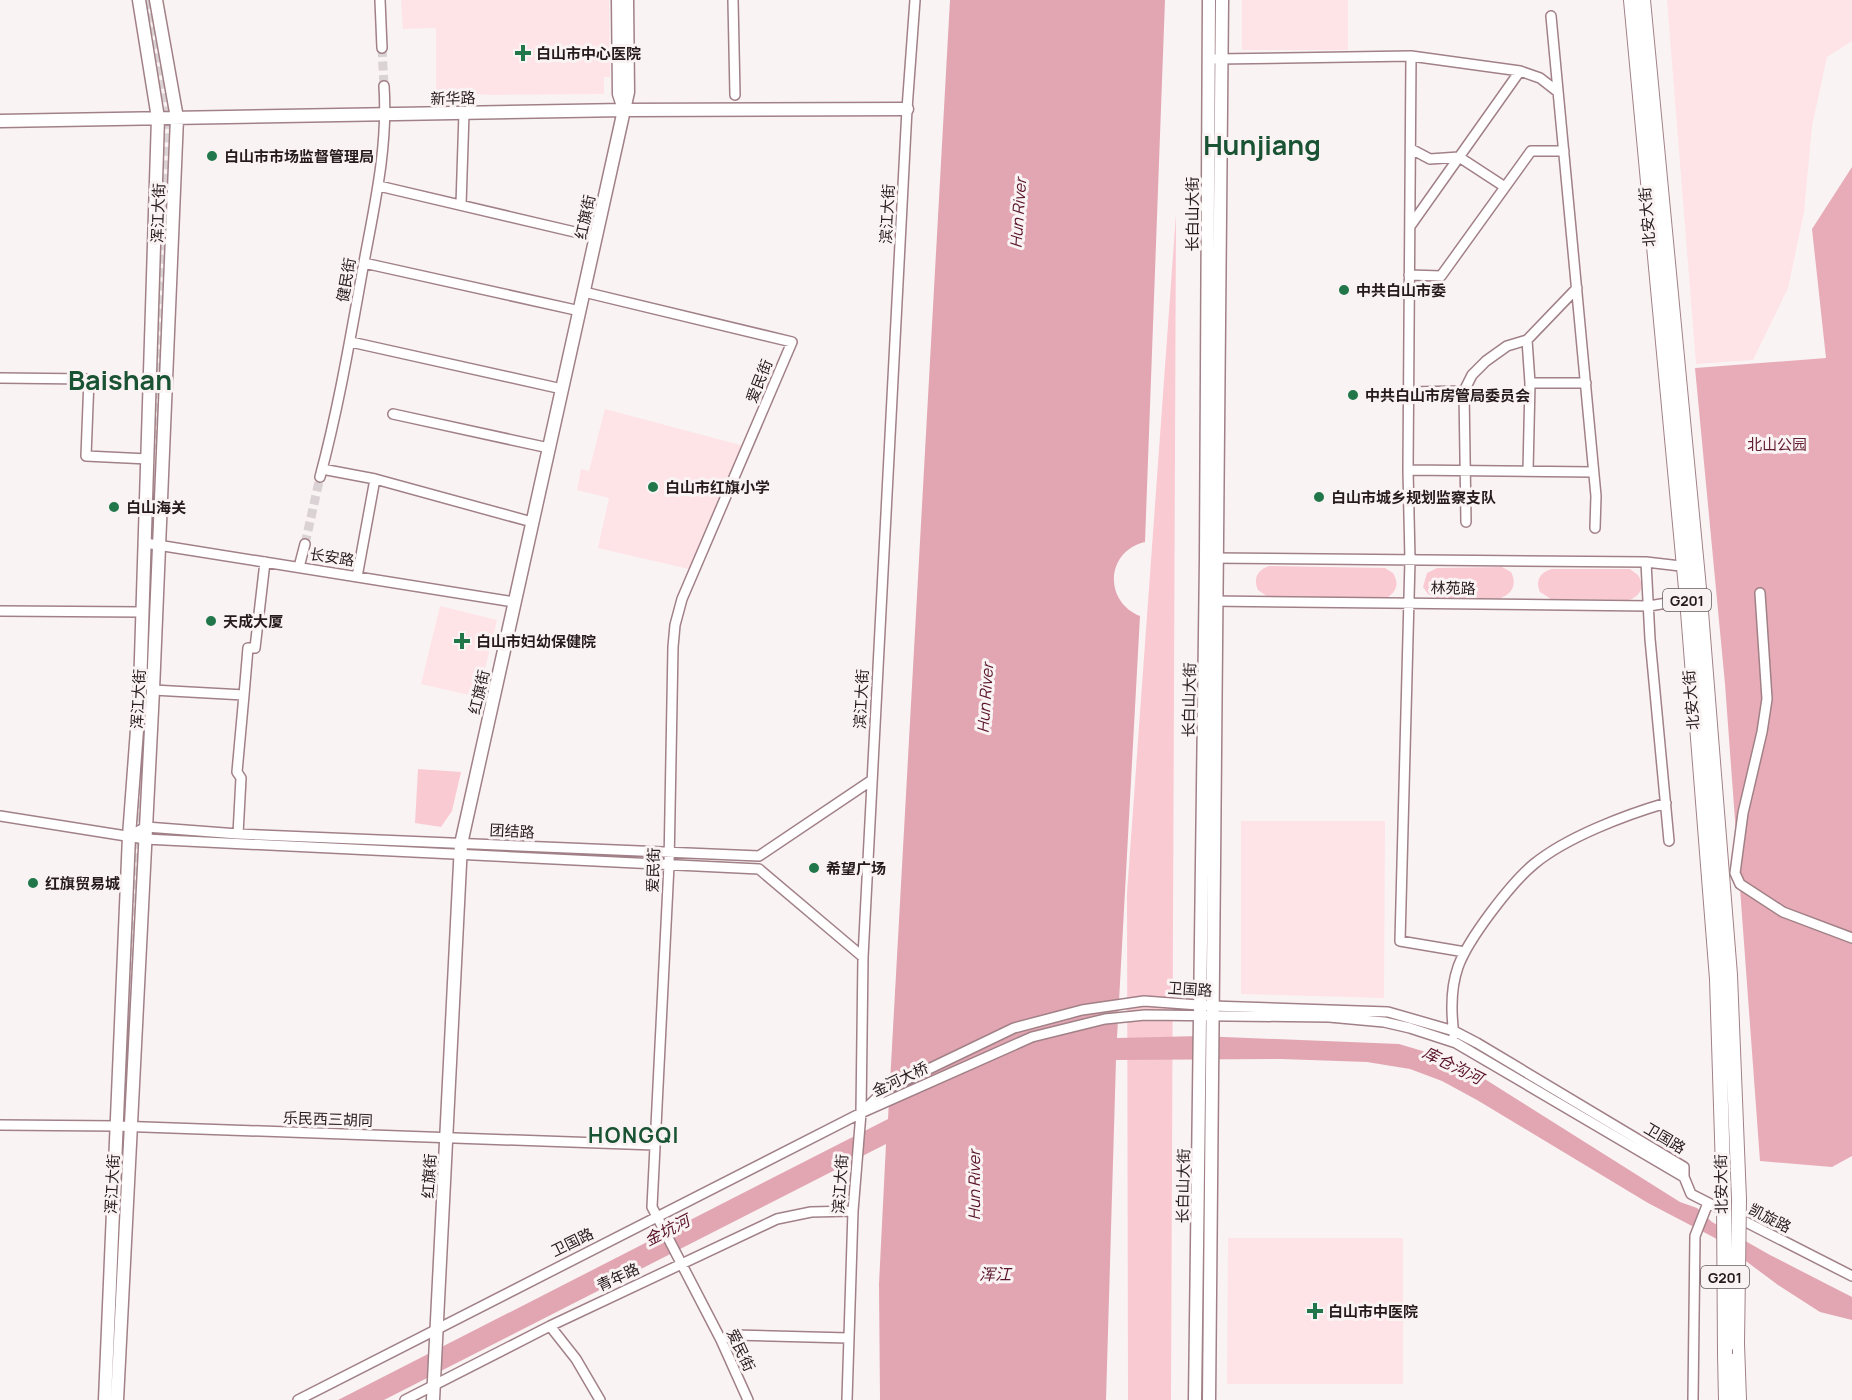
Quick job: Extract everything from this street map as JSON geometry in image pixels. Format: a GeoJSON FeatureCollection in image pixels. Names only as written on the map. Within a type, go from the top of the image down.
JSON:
{"type":"FeatureCollection","features":[{"type":"Feature","properties":{"kind":"highway","name":"北安大街"},"geometry":{"type":"LineString","coordinates":[[1631,0],[1691,567]]}},
{"type":"Feature","properties":{"kind":"highway","name":"北安大街"},"geometry":{"type":"LineString","coordinates":[[1643,0],[1691,567],[1730,975],[1739,1199],[1737,1344],[1739,1400]]}},
{"type":"Feature","properties":{"kind":"highway","name":"北安大街"},"geometry":{"type":"LineString","coordinates":[[1694,599],[1717,979],[1724,1201],[1726,1400]]}},
{"type":"Feature","properties":{"kind":"main road","name":"浑江大街"},"geometry":{"type":"LineString","coordinates":[[105,1400],[129,836],[140,690],[159,118],[139,0]]}},
{"type":"Feature","properties":{"kind":"main road","name":"浑江大街"},"geometry":{"type":"LineString","coordinates":[[117,1400],[153,690],[177,118],[156,0]]}},
{"type":"Feature","properties":{"kind":"main road"},"geometry":{"type":"LineString","coordinates":[[618,0],[620,94],[624,111]]}},
{"type":"Feature","properties":{"kind":"main road","name":"红旗街"},"geometry":{"type":"LineString","coordinates":[[433,1400],[460,849],[628,92],[627,0]]}},
{"type":"Feature","properties":{"kind":"main road","name":"长白山大街"},"geometry":{"type":"LineString","coordinates":[[1209,0],[1212,558]]}},
{"type":"Feature","properties":{"kind":"main road","name":"长白山大街"},"geometry":{"type":"LineString","coordinates":[[1209,1400],[1206,1060],[1200,1036],[1206,1010],[1222,0]]}},
{"type":"Feature","properties":{"kind":"main road","name":"新华路"},"geometry":{"type":"LineString","coordinates":[[0,121],[386,114],[907,109]]}},
{"type":"Feature","properties":{"kind":"main road","name":"长白山大街"},"geometry":{"type":"LineString","coordinates":[[1195,1400],[1206,1060],[1213,1037],[1206,1010]]}},
{"type":"Feature","properties":{"kind":"street"},"geometry":{"type":"LineString","coordinates":[[380,0],[382,48]]}},
{"type":"Feature","properties":{"kind":"street"},"geometry":{"type":"LineString","coordinates":[[733,0],[735,94]]}},
{"type":"Feature","properties":{"kind":"street","name":"滨江大街"},"geometry":{"type":"LineString","coordinates":[[847,1400],[853,1210],[861,1113],[863,957],[907,109],[915,0]]}},
{"type":"Feature","properties":{"kind":"street"},"geometry":{"type":"LineString","coordinates":[[1551,16],[1596,496],[1595,528]]}},
{"type":"Feature","properties":{"kind":"street"},"geometry":{"type":"LineString","coordinates":[[1208,58],[1411,56],[1520,71],[1540,78],[1558,92]]}},
{"type":"Feature","properties":{"kind":"street"},"geometry":{"type":"LineString","coordinates":[[1411,56],[1408,470],[1410,560],[1400,941],[1465,952]]}},
{"type":"Feature","properties":{"kind":"street"},"geometry":{"type":"LineString","coordinates":[[1411,225],[1520,71]]}},
{"type":"Feature","properties":{"kind":"street","name":"健民街"},"geometry":{"type":"LineString","coordinates":[[375,480],[321,473],[351,342],[379,186],[386,114],[384,86]]}},
{"type":"Feature","properties":{"kind":"street"},"geometry":{"type":"LineString","coordinates":[[461,205],[464,113]]}},
{"type":"Feature","properties":{"kind":"street"},"geometry":{"type":"LineString","coordinates":[[1411,149],[1431,159],[1459,157],[1505,187]]}},
{"type":"Feature","properties":{"kind":"street"},"geometry":{"type":"LineString","coordinates":[[1409,275],[1441,276],[1531,151],[1564,151]]}},
{"type":"Feature","properties":{"kind":"street"},"geometry":{"type":"LineString","coordinates":[[379,186],[596,237]]}},
{"type":"Feature","properties":{"kind":"street"},"geometry":{"type":"LineString","coordinates":[[364,262],[580,312]]}},
{"type":"Feature","properties":{"kind":"street"},"geometry":{"type":"LineString","coordinates":[[1466,522],[1464,391],[1472,375],[1486,361],[1507,346],[1527,340],[1577,288]]}},
{"type":"Feature","properties":{"kind":"street","name":"爱民街"},"geometry":{"type":"LineString","coordinates":[[584,292],[792,342],[682,599],[675,625],[669,865],[652,1197],[656,1217],[721,1340],[748,1400]]}},
{"type":"Feature","properties":{"kind":"street"},"geometry":{"type":"LineString","coordinates":[[1527,340],[1530,383],[1528,471]]}},
{"type":"Feature","properties":{"kind":"street"},"geometry":{"type":"LineString","coordinates":[[351,342],[562,389]]}},
{"type":"Feature","properties":{"kind":"street"},"geometry":{"type":"LineString","coordinates":[[0,378],[89,379],[86,456],[148,459]]}},
{"type":"Feature","properties":{"kind":"street"},"geometry":{"type":"LineString","coordinates":[[1530,383],[1586,383]]}},
{"type":"Feature","properties":{"kind":"street"},"geometry":{"type":"LineString","coordinates":[[1409,392],[1464,391]]}},
{"type":"Feature","properties":{"kind":"street"},"geometry":{"type":"LineString","coordinates":[[393,414],[549,448]]}},
{"type":"Feature","properties":{"kind":"street"},"geometry":{"type":"LineString","coordinates":[[1408,470],[1593,471]]}},
{"type":"Feature","properties":{"kind":"street"},"geometry":{"type":"LineString","coordinates":[[357,577],[375,480],[532,522]]}},
{"type":"Feature","properties":{"kind":"street","name":"长安路"},"geometry":{"type":"LineString","coordinates":[[146,543],[514,602]]}},
{"type":"Feature","properties":{"kind":"street"},"geometry":{"type":"LineString","coordinates":[[299,567],[305,544]]}},
{"type":"Feature","properties":{"kind":"street","name":"林苑路"},"geometry":{"type":"LineString","coordinates":[[1212,558],[1646,562],[1691,567]]}},
{"type":"Feature","properties":{"kind":"street"},"geometry":{"type":"LineString","coordinates":[[238,834],[241,778],[237,772],[248,648],[255,648],[265,562]]}},
{"type":"Feature","properties":{"kind":"street"},"geometry":{"type":"LineString","coordinates":[[1646,562],[1650,639],[1669,841]]}},
{"type":"Feature","properties":{"kind":"street"},"geometry":{"type":"LineString","coordinates":[[1760,593],[1767,699],[1762,732],[1743,813],[1735,873],[1740,884],[1783,912],[1852,938]]}},
{"type":"Feature","properties":{"kind":"street","name":"林苑路"},"geometry":{"type":"LineString","coordinates":[[1211,602],[1649,606],[1694,599]]}},
{"type":"Feature","properties":{"kind":"street"},"geometry":{"type":"LineString","coordinates":[[0,611],[142,612]]}},
{"type":"Feature","properties":{"kind":"street"},"geometry":{"type":"LineString","coordinates":[[153,690],[244,695]]}},
{"type":"Feature","properties":{"kind":"street"},"geometry":{"type":"LineString","coordinates":[[863,957],[759,869],[759,856],[872,780]]}},
{"type":"Feature","properties":{"kind":"street"},"geometry":{"type":"LineString","coordinates":[[1456,1042],[1453,990],[1465,952],[1510,889],[1534,864],[1629,814],[1666,803]]}},
{"type":"Feature","properties":{"kind":"street","name":"团结路"},"geometry":{"type":"LineString","coordinates":[[0,816],[129,836],[146,833],[238,834],[669,865],[759,869]]}},
{"type":"Feature","properties":{"kind":"street","name":"团结路"},"geometry":{"type":"LineString","coordinates":[[146,833],[460,849],[759,856]]}},
{"type":"Feature","properties":{"kind":"street","name":"卫国路"},"geometry":{"type":"LineString","coordinates":[[1144,1000],[1206,1010],[1367,1020],[1410,1028],[1456,1042],[1684,1177]]}},
{"type":"Feature","properties":{"kind":"street","name":"金河大桥"},"geometry":{"type":"LineString","coordinates":[[861,1113],[885,1090],[1014,1028],[1082,1010],[1144,1000]]}},
{"type":"Feature","properties":{"kind":"street","name":"卫国路"},"geometry":{"type":"LineString","coordinates":[[1145,1014],[1206,1010],[1388,1012],[1454,1031],[1684,1167],[1684,1177]]}},
{"type":"Feature","properties":{"kind":"street","name":"金河大桥"},"geometry":{"type":"LineString","coordinates":[[861,1113],[881,1106],[971,1062],[1032,1037],[1074,1025],[1145,1014]]}},
{"type":"Feature","properties":{"kind":"street","name":"卫国路"},"geometry":{"type":"LineString","coordinates":[[298,1400],[437,1334],[656,1217],[861,1113]]}},
{"type":"Feature","properties":{"kind":"street","name":"乐民西三胡同"},"geometry":{"type":"LineString","coordinates":[[0,1125],[116,1126],[655,1146]]}},
{"type":"Feature","properties":{"kind":"street","name":"凯旋路"},"geometry":{"type":"LineString","coordinates":[[1684,1177],[1691,1194],[1706,1207],[1852,1276]]}},
{"type":"Feature","properties":{"kind":"street"},"geometry":{"type":"LineString","coordinates":[[1693,1400],[1696,1231],[1706,1207]]}},
{"type":"Feature","properties":{"kind":"street","name":"青年路"},"geometry":{"type":"LineString","coordinates":[[405,1400],[434,1380],[680,1262],[777,1219],[811,1212],[853,1210]]}},
{"type":"Feature","properties":{"kind":"street"},"geometry":{"type":"LineString","coordinates":[[550,1326],[576,1359],[600,1400]]}},
{"type":"Feature","properties":{"kind":"street"},"geometry":{"type":"LineString","coordinates":[[721,1340],[734,1335],[848,1338]]}},
{"type":"Feature","properties":{"kind":"shaded area","name":"白山市中心医院"},"geometry":{"type":"Polygon","coordinates":[[[401,0],[609,0],[610,77],[604,77],[604,94],[494,95],[436,92],[436,28],[403,29],[401,0]]]}},
{"type":"Feature","properties":{"kind":"shaded area"},"geometry":{"type":"Polygon","coordinates":[[[1242,0],[1348,0],[1348,50],[1242,50],[1242,0]]]}},
{"type":"Feature","properties":{"kind":"shaded area"},"geometry":{"type":"Polygon","coordinates":[[[1667,0],[1852,0],[1852,41],[1827,57],[1812,126],[1804,212],[1788,288],[1753,360],[1696,364],[1667,0]]]}},
{"type":"Feature","properties":{"kind":"shaded area"},"geometry":{"type":"Polygon","coordinates":[[[1176,214],[1171,1400],[1128,1400],[1127,893],[1176,214]]]}},
{"type":"Feature","properties":{"kind":"shaded area","name":"白山市红旗小学"},"geometry":{"type":"Polygon","coordinates":[[[605,409],[744,446],[693,570],[598,548],[609,498],[577,490],[581,469],[589,471],[605,409]]]}},
{"type":"Feature","properties":{"kind":"shaded area"},"geometry":{"type":"Polygon","coordinates":[[[1269,566],[1385,568],[1393,573],[1396,588],[1384,599],[1268,597],[1258,590],[1256,579],[1259,572],[1269,566]]]}},
{"type":"Feature","properties":{"kind":"shaded area"},"geometry":{"type":"Polygon","coordinates":[[[1502,567],[1511,572],[1514,584],[1511,591],[1501,598],[1436,598],[1428,594],[1423,587],[1427,573],[1437,568],[1502,567]]]}},
{"type":"Feature","properties":{"kind":"shaded area"},"geometry":{"type":"Polygon","coordinates":[[[1552,569],[1630,569],[1638,575],[1641,590],[1629,600],[1551,599],[1540,592],[1538,581],[1542,575],[1552,569]]]}},
{"type":"Feature","properties":{"kind":"shaded area","name":"白山市妇幼保健院"},"geometry":{"type":"Polygon","coordinates":[[[440,606],[497,620],[478,697],[421,684],[440,606]]]}},
{"type":"Feature","properties":{"kind":"shaded area"},"geometry":{"type":"Polygon","coordinates":[[[418,769],[461,772],[452,811],[441,827],[415,823],[418,769]]]}},
{"type":"Feature","properties":{"kind":"shaded area"},"geometry":{"type":"Polygon","coordinates":[[[1241,821],[1385,821],[1384,998],[1241,994],[1241,821]]]}},
{"type":"Feature","properties":{"kind":"shaded area","name":"白山市中医院"},"geometry":{"type":"Polygon","coordinates":[[[1228,1238],[1403,1238],[1403,1384],[1227,1384],[1228,1238]]]}},
{"type":"Feature","properties":{"kind":"green space","name":"北山公园"},"geometry":{"type":"Polygon","coordinates":[[[1852,167],[1852,1156],[1832,1167],[1760,1161],[1725,684],[1695,368],[1826,358],[1812,229],[1852,167]]]}},
{"type":"Feature","properties":{"kind":"water","name":"浑江"},"geometry":{"type":"Polygon","coordinates":[[[950,0],[1165,0],[1145,542],[1132,547],[1123,555],[1114,577],[1115,588],[1120,599],[1128,609],[1140,616],[1117,1038],[1200,1036],[1399,1044],[1436,1055],[1480,1076],[1680,1202],[1697,1208],[1712,1222],[1852,1297],[1852,1320],[1820,1312],[1778,1285],[1715,1238],[1648,1203],[1477,1100],[1442,1081],[1410,1069],[1367,1062],[1281,1059],[1116,1060],[1106,1400],[880,1400],[879,1284],[886,1144],[384,1400],[338,1400],[888,1119],[950,0]]]}},
{"type":"Feature","properties":{"kind":"tunnel"},"geometry":{"type":"LineString","coordinates":[[148,0],[168,120],[157,449]]}},
{"type":"Feature","properties":{"kind":"tunnel"},"geometry":{"type":"LineString","coordinates":[[382,48],[384,86]]}},
{"type":"Feature","properties":{"kind":"tunnel"},"geometry":{"type":"LineString","coordinates":[[305,544],[320,477]]}},
{"type":"Feature","properties":{"kind":"tunnel"},"geometry":{"type":"LineString","coordinates":[[147,658],[155,502]]}},
{"type":"Feature","properties":{"kind":"tunnel"},"geometry":{"type":"LineString","coordinates":[[125,1132],[143,723]]}},
{"type":"Feature","properties":{"kind":"tunnel"},"geometry":{"type":"LineString","coordinates":[[142,833],[230,838]]}},
{"type":"Feature","properties":{"kind":"tunnel"},"geometry":{"type":"LineString","coordinates":[[313,842],[439,848]]}},
{"type":"Feature","properties":{"kind":"place","name":"白山市中心医院"},"geometry":{"type":"Point","coordinates":[523,53]}},
{"type":"Feature","properties":{"kind":"place","name":"白山市市场监督管理局"},"geometry":{"type":"Point","coordinates":[212,156]}},
{"type":"Feature","properties":{"kind":"place","name":"中共白山市委"},"geometry":{"type":"Point","coordinates":[1344,290]}},
{"type":"Feature","properties":{"kind":"place","name":"中共白山市房管局委员会"},"geometry":{"type":"Point","coordinates":[1353,395]}},
{"type":"Feature","properties":{"kind":"place","name":"白山市红旗小学"},"geometry":{"type":"Point","coordinates":[653,487]}},
{"type":"Feature","properties":{"kind":"place","name":"白山市城乡规划监察支队"},"geometry":{"type":"Point","coordinates":[1319,497]}},
{"type":"Feature","properties":{"kind":"place","name":"白山海关"},"geometry":{"type":"Point","coordinates":[114,507]}},
{"type":"Feature","properties":{"kind":"place","name":"天成大厦"},"geometry":{"type":"Point","coordinates":[211,621]}},
{"type":"Feature","properties":{"kind":"place","name":"白山市妇幼保健院"},"geometry":{"type":"Point","coordinates":[462,641]}},
{"type":"Feature","properties":{"kind":"place","name":"希望广场"},"geometry":{"type":"Point","coordinates":[814,868]}},
{"type":"Feature","properties":{"kind":"place","name":"红旗贸易城"},"geometry":{"type":"Point","coordinates":[33,883]}},
{"type":"Feature","properties":{"kind":"place","name":"白山市中医院"},"geometry":{"type":"Point","coordinates":[1315,1311]}},
{"type":"Feature","properties":{"kind":"district","name":"Hunjiang"},"geometry":{"type":"Point","coordinates":[1262,144]}},
{"type":"Feature","properties":{"kind":"district","name":"Baishan"},"geometry":{"type":"Point","coordinates":[120,379]}},
{"type":"Feature","properties":{"kind":"district","name":"HONGQI"},"geometry":{"type":"Point","coordinates":[634,1135]}},
{"type":"Feature","properties":{"kind":"water label","name":"Hun River"},"geometry":{"type":"Point","coordinates":[1018,213]}},
{"type":"Feature","properties":{"kind":"water label","name":"Hun River"},"geometry":{"type":"Point","coordinates":[985,698]}},
{"type":"Feature","properties":{"kind":"water label","name":"库仓沟河"},"geometry":{"type":"Point","coordinates":[1453,1065]}},
{"type":"Feature","properties":{"kind":"water label","name":"Hun River"},"geometry":{"type":"Point","coordinates":[974,1185]}},
{"type":"Feature","properties":{"kind":"water label","name":"金坑河"},"geometry":{"type":"Point","coordinates":[667,1230]}}]}
